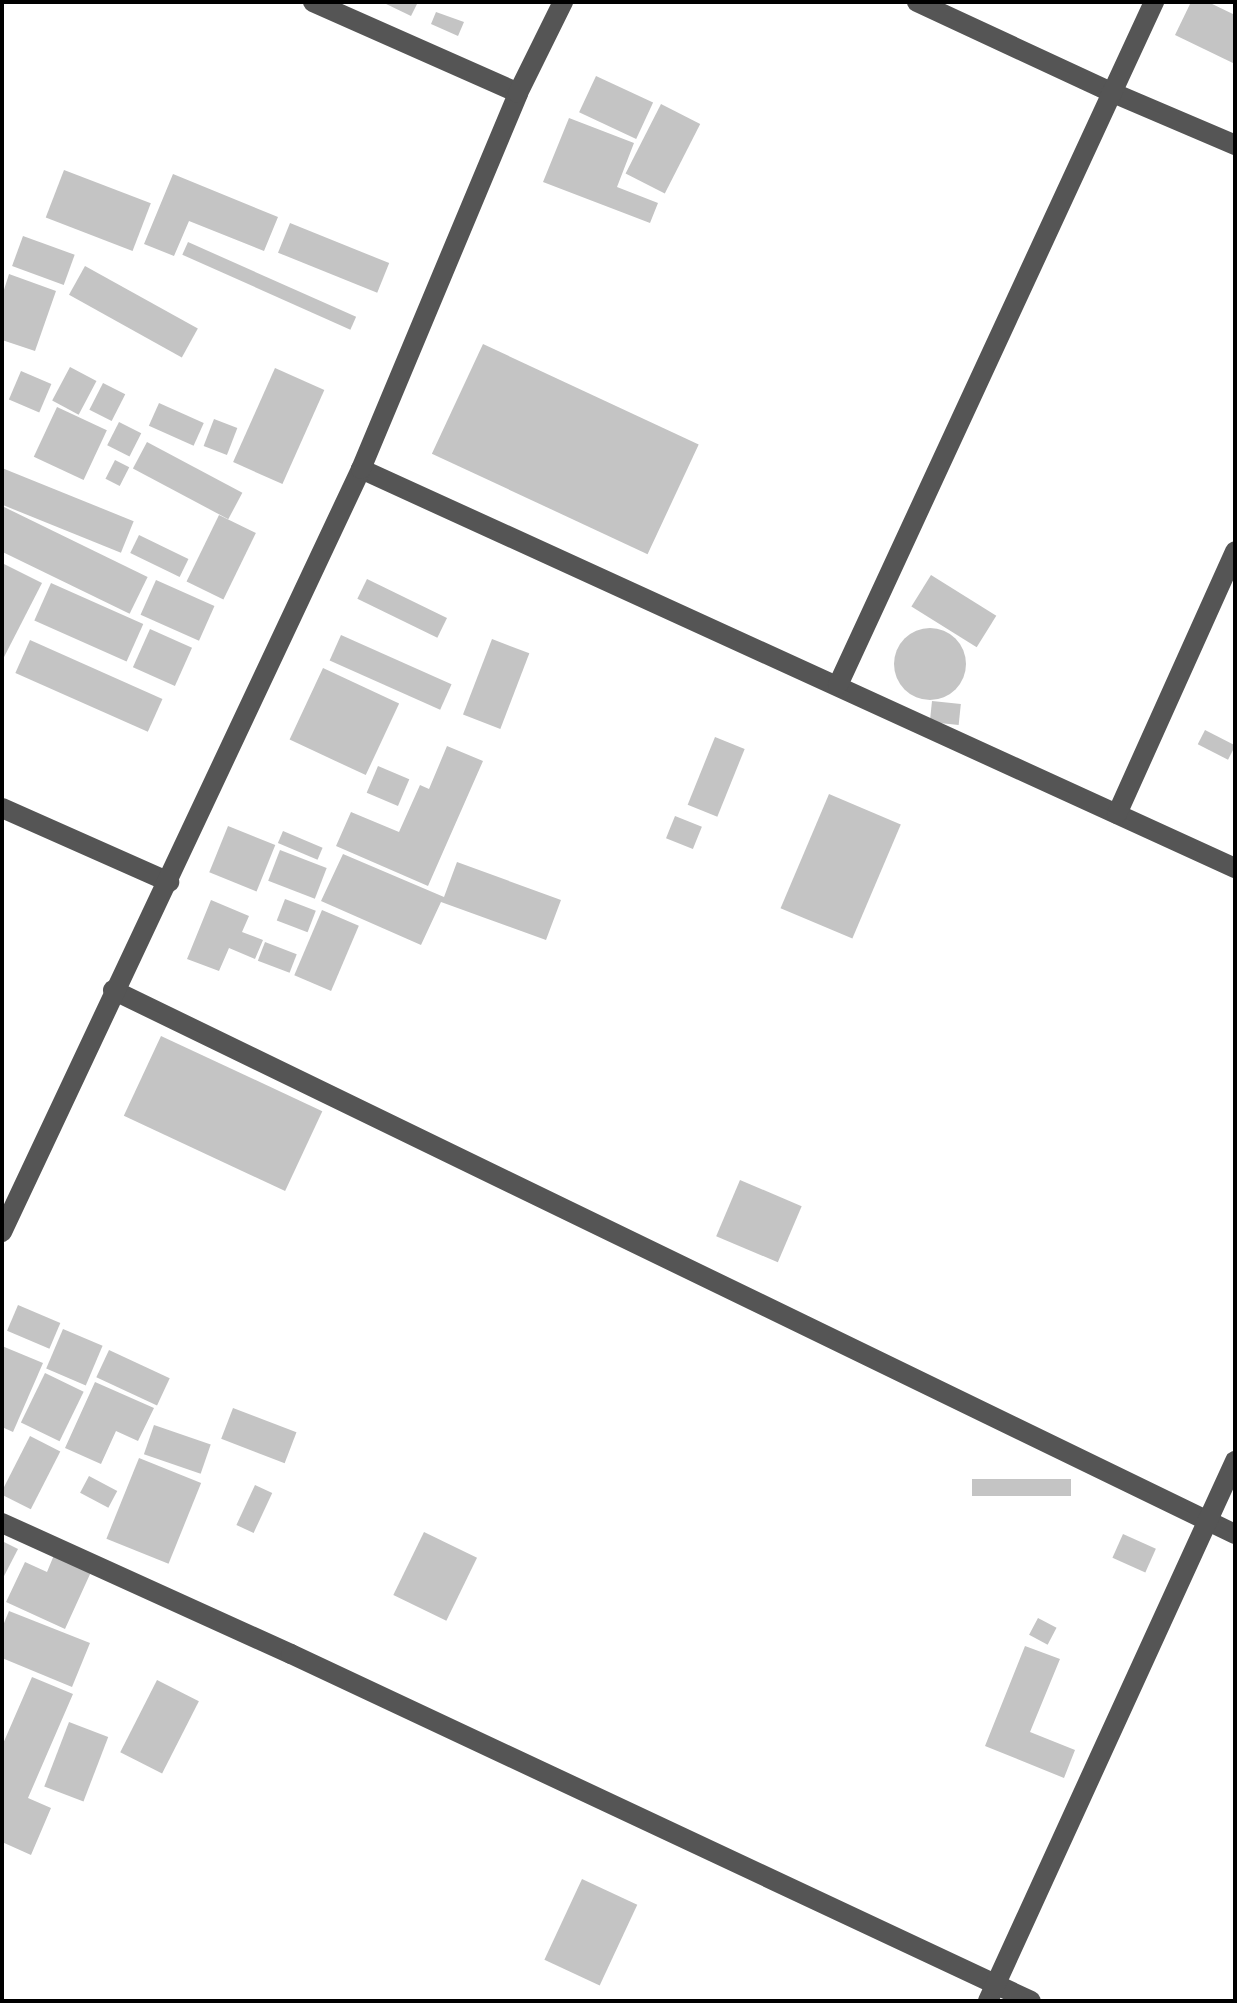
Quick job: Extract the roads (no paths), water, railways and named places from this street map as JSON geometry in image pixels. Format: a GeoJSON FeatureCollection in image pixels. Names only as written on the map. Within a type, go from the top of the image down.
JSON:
{"type":"FeatureCollection","features":[{"type":"Feature","properties":{"kind":"street"},"geometry":{"type":"LineString","coordinates":[[313,2],[518,93]]}},
{"type":"Feature","properties":{"kind":"street"},"geometry":{"type":"LineString","coordinates":[[2,1232],[113,990],[169,882],[361,469],[518,93],[563,2]]}},
{"type":"Feature","properties":{"kind":"street"},"geometry":{"type":"LineString","coordinates":[[917,2],[1111,92],[1235,145]]}},
{"type":"Feature","properties":{"kind":"street"},"geometry":{"type":"LineString","coordinates":[[838,685],[1154,2]]}},
{"type":"Feature","properties":{"kind":"street"},"geometry":{"type":"LineString","coordinates":[[361,469],[1235,868]]}},
{"type":"Feature","properties":{"kind":"street"},"geometry":{"type":"LineString","coordinates":[[1117,814],[1235,551]]}},
{"type":"Feature","properties":{"kind":"street"},"geometry":{"type":"LineString","coordinates":[[2,808],[169,882]]}},
{"type":"Feature","properties":{"kind":"street"},"geometry":{"type":"LineString","coordinates":[[113,990],[1235,1534]]}},
{"type":"Feature","properties":{"kind":"street"},"geometry":{"type":"LineString","coordinates":[[993,1992],[1235,1461]]}},
{"type":"Feature","properties":{"kind":"street"},"geometry":{"type":"LineString","coordinates":[[2,1523],[993,1992],[1031,2001]]}}]}
